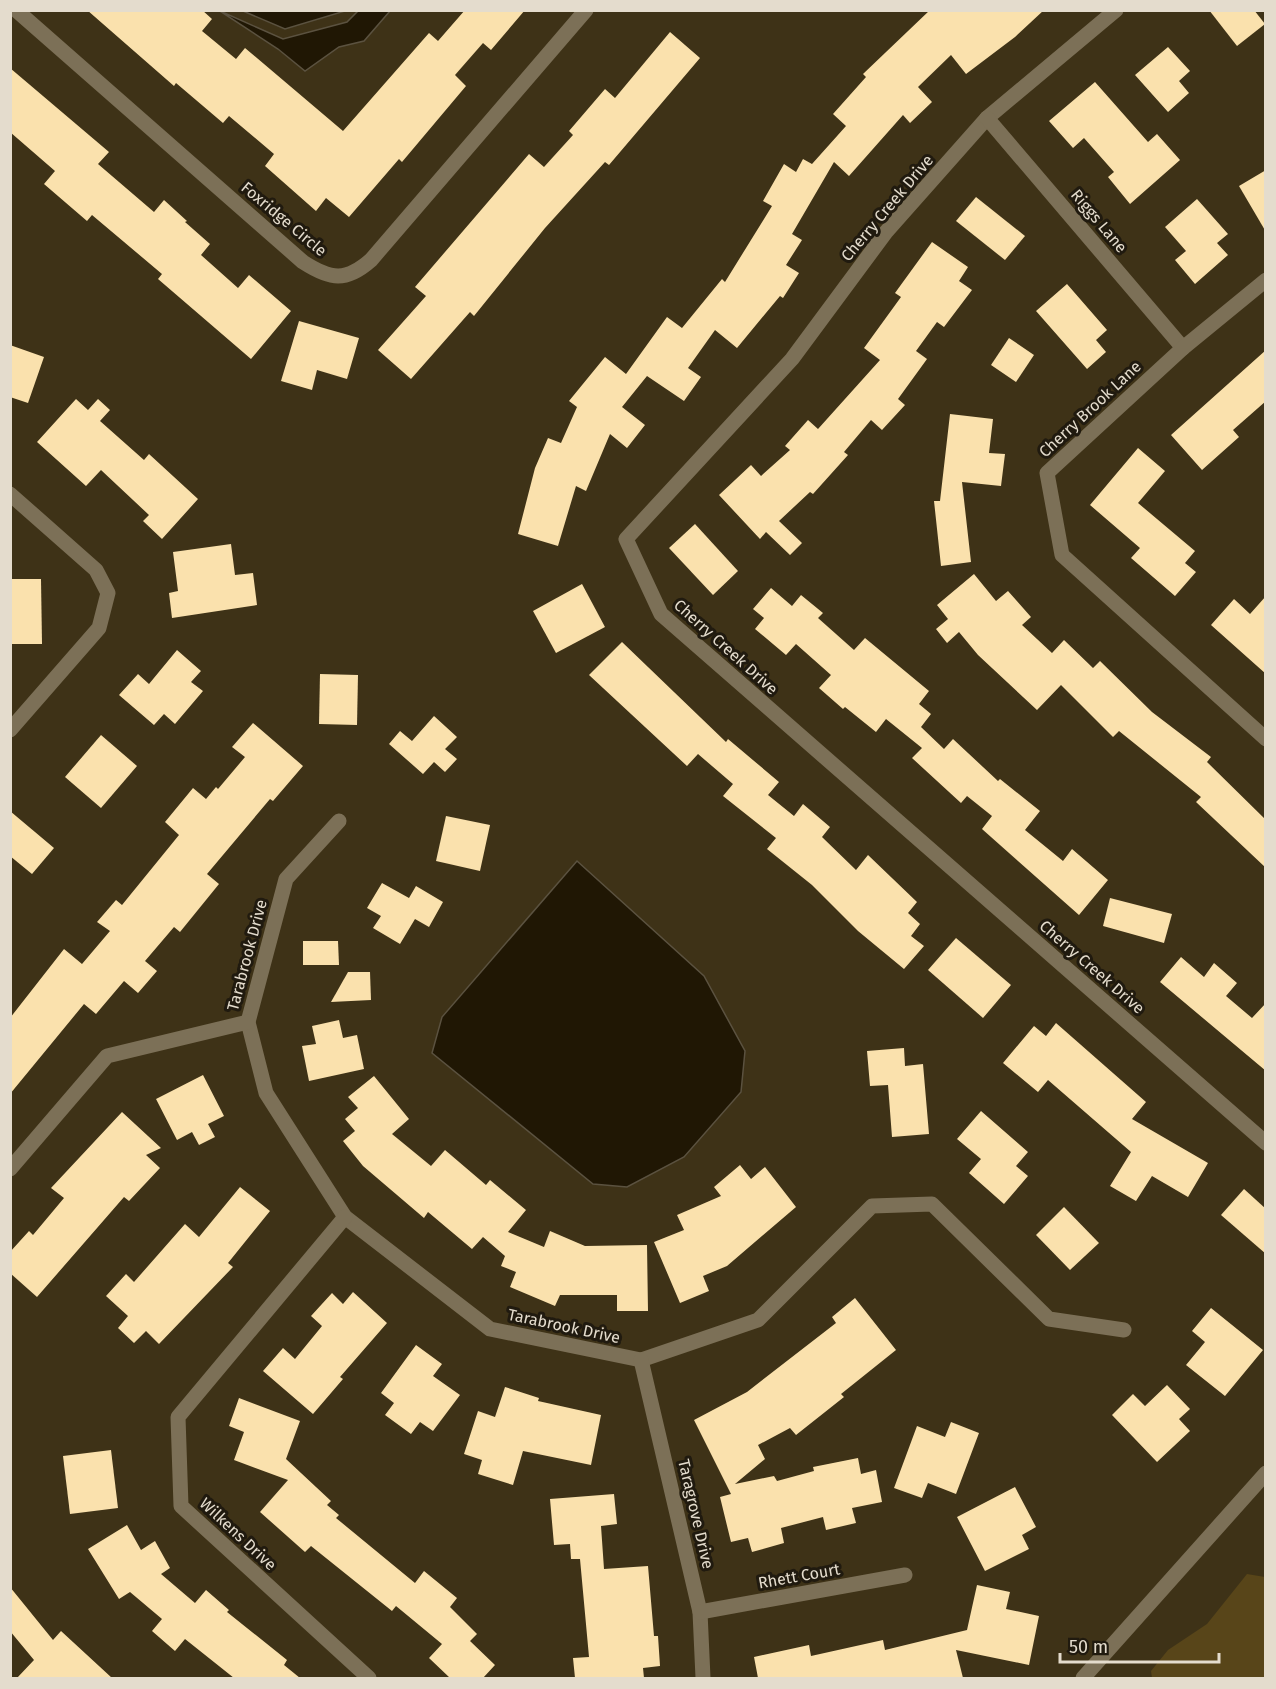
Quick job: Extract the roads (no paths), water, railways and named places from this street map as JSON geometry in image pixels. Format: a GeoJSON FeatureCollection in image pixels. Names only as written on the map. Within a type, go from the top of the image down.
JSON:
{"type":"FeatureCollection","features":[{"type":"Feature","properties":{"kind":"street","name":"Foxridge Circle"},"geometry":{"type":"LineString","coordinates":[[16,10],[303,262],[317,271],[333,276],[347,276],[371,261],[586,10]]}},
{"type":"Feature","properties":{"kind":"street","name":"Cherry Creek Drive"},"geometry":{"type":"LineString","coordinates":[[1116,10],[987,118],[886,232],[792,359],[626,539],[661,614],[1266,1143]]}},
{"type":"Feature","properties":{"kind":"street","name":"Riggs Lane"},"geometry":{"type":"LineString","coordinates":[[987,118],[1183,348]]}},
{"type":"Feature","properties":{"kind":"street","name":"Cherry Brook Lane"},"geometry":{"type":"LineString","coordinates":[[1266,280],[1183,348],[1047,473],[1062,555],[1266,739]]}},
{"type":"Feature","properties":{"kind":"street"},"geometry":{"type":"LineString","coordinates":[[10,494],[96,570],[108,593],[99,628],[10,730]]}},
{"type":"Feature","properties":{"kind":"street","name":"Tarabrook Drive"},"geometry":{"type":"LineString","coordinates":[[339,821],[286,879],[248,1022],[266,1094],[345,1217],[490,1329],[641,1360]]}},
{"type":"Feature","properties":{"kind":"street"},"geometry":{"type":"LineString","coordinates":[[10,1170],[107,1056],[248,1022]]}},
{"type":"Feature","properties":{"kind":"street"},"geometry":{"type":"LineString","coordinates":[[641,1360],[758,1320],[872,1206],[932,1204],[1049,1319],[1124,1330]]}},
{"type":"Feature","properties":{"kind":"street","name":"Wilkens Drive"},"geometry":{"type":"LineString","coordinates":[[345,1217],[178,1417],[182,1506],[369,1678]]}},
{"type":"Feature","properties":{"kind":"street","name":"Taragrove Drive"},"geometry":{"type":"LineString","coordinates":[[641,1360],[700,1612],[703,1678]]}},
{"type":"Feature","properties":{"kind":"street"},"geometry":{"type":"LineString","coordinates":[[1083,1678],[1266,1473]]}},
{"type":"Feature","properties":{"kind":"street","name":"Rhett Court"},"geometry":{"type":"LineString","coordinates":[[700,1612],[905,1575]]}}]}
